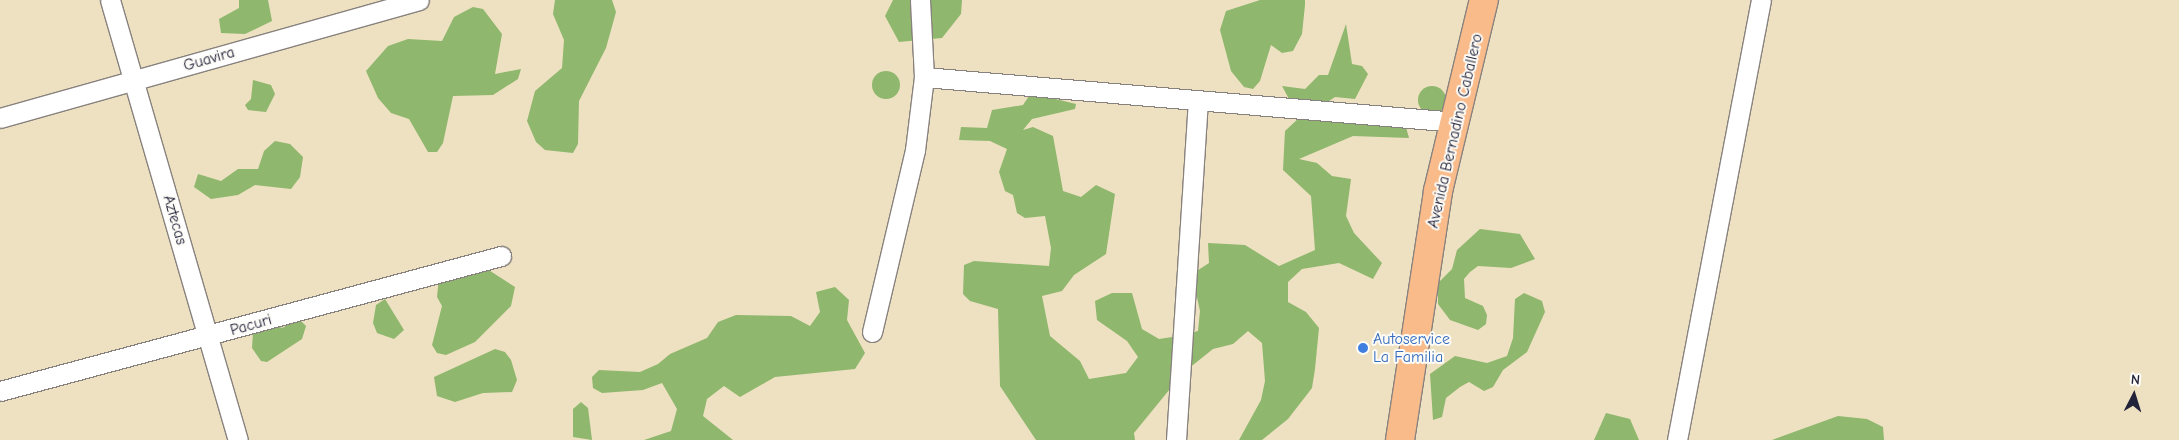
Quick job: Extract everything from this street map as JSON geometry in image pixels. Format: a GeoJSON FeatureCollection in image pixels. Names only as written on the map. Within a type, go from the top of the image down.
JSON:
{"type":"FeatureCollection","features":[{"type":"Feature","properties":{"kind":"main road","name":"Avenida Bernadino Caballero"},"geometry":{"type":"LineString","coordinates":[[1400,440],[1438,191],[1484,0]]}},
{"type":"Feature","properties":{"kind":"street","name":"Aztecas"},"geometry":{"type":"LineString","coordinates":[[110,0],[210,337],[238,440]]}},
{"type":"Feature","properties":{"kind":"street","name":"Guavira"},"geometry":{"type":"LineString","coordinates":[[0,118],[134,81],[392,4],[418,0]]}},
{"type":"Feature","properties":{"kind":"street"},"geometry":{"type":"LineString","coordinates":[[872,332],[916,150],[924,77],[920,0]]}},
{"type":"Feature","properties":{"kind":"street"},"geometry":{"type":"LineString","coordinates":[[1677,440],[1762,0]]}},
{"type":"Feature","properties":{"kind":"street"},"geometry":{"type":"LineString","coordinates":[[924,77],[1456,122]]}},
{"type":"Feature","properties":{"kind":"street"},"geometry":{"type":"LineString","coordinates":[[1176,440],[1198,101]]}},
{"type":"Feature","properties":{"kind":"street","name":"Pacuri"},"geometry":{"type":"LineString","coordinates":[[0,391],[210,337],[501,256]]}},
{"type":"Feature","properties":{"kind":"green space"},"geometry":{"type":"Polygon","coordinates":[[[239,0],[268,0],[272,21],[245,34],[221,33],[219,19],[239,8],[239,0]]]}},
{"type":"Feature","properties":{"kind":"green space"},"geometry":{"type":"Polygon","coordinates":[[[555,0],[612,0],[616,12],[606,48],[579,101],[578,144],[573,153],[545,150],[536,142],[527,121],[535,91],[562,68],[564,40],[553,14],[555,0]]]}},
{"type":"Feature","properties":{"kind":"green space"},"geometry":{"type":"Polygon","coordinates":[[[893,0],[962,0],[961,14],[942,38],[899,42],[885,16],[893,0]]]}},
{"type":"Feature","properties":{"kind":"green space"},"geometry":{"type":"Polygon","coordinates":[[[1260,0],[1305,0],[1305,5],[1302,34],[1293,51],[1282,53],[1271,45],[1260,81],[1253,89],[1244,87],[1231,71],[1220,30],[1226,11],[1260,0]]]}},
{"type":"Feature","properties":{"kind":"green space"},"geometry":{"type":"Polygon","coordinates":[[[473,7],[483,9],[502,34],[495,74],[521,69],[518,79],[493,95],[453,96],[443,143],[437,152],[428,152],[409,119],[391,113],[378,98],[366,71],[388,46],[408,39],[442,41],[454,17],[473,7]]]}},
{"type":"Feature","properties":{"kind":"green space"},"geometry":{"type":"Polygon","coordinates":[[[1346,24],[1352,64],[1362,66],[1368,74],[1355,99],[1335,97],[1326,103],[1289,99],[1282,86],[1305,89],[1319,75],[1328,75],[1346,24]]]}},
{"type":"Feature","properties":{"kind":"green space"},"geometry":{"type":"Polygon","coordinates":[[[886,71],[896,75],[900,85],[896,95],[886,99],[876,95],[872,85],[876,75],[886,71]]]}},
{"type":"Feature","properties":{"kind":"green space"},"geometry":{"type":"Polygon","coordinates":[[[253,80],[271,85],[275,94],[266,112],[248,110],[245,105],[251,99],[253,80]]]}},
{"type":"Feature","properties":{"kind":"green space"},"geometry":{"type":"Polygon","coordinates":[[[1432,86],[1442,90],[1446,100],[1442,110],[1432,114],[1422,110],[1418,100],[1422,90],[1432,86]]]}},
{"type":"Feature","properties":{"kind":"green space"},"geometry":{"type":"Polygon","coordinates":[[[1031,93],[1076,104],[1075,109],[1032,119],[1023,130],[1033,127],[1053,136],[1063,191],[1081,197],[1096,185],[1115,194],[1106,254],[1074,275],[1062,291],[1042,296],[1050,336],[1080,361],[1089,379],[1126,373],[1138,357],[1127,341],[1097,320],[1095,301],[1112,293],[1132,293],[1142,329],[1159,339],[1179,336],[1198,331],[1200,311],[1192,274],[1209,263],[1208,243],[1245,245],[1279,266],[1315,250],[1311,196],[1283,170],[1285,131],[1300,117],[1339,122],[1404,120],[1409,138],[1353,136],[1299,159],[1317,163],[1332,176],[1351,179],[1346,216],[1354,233],[1382,263],[1373,279],[1339,263],[1302,269],[1288,282],[1288,302],[1306,312],[1319,328],[1312,388],[1288,419],[1262,440],[1239,440],[1261,400],[1265,381],[1262,343],[1248,331],[1233,344],[1213,349],[1183,373],[1134,433],[1135,440],[1036,440],[1000,386],[998,309],[970,301],[963,294],[964,265],[974,261],[1049,266],[1051,248],[1045,216],[1025,218],[1017,213],[1013,195],[1005,191],[999,172],[1007,149],[990,141],[959,140],[961,127],[987,128],[992,110],[1023,105],[1031,93]]]}},
{"type":"Feature","properties":{"kind":"green space"},"geometry":{"type":"Polygon","coordinates":[[[275,141],[290,144],[303,157],[300,177],[291,189],[255,185],[238,195],[211,199],[194,187],[198,174],[221,181],[238,169],[258,169],[264,151],[275,141]]]}},
{"type":"Feature","properties":{"kind":"green space"},"geometry":{"type":"Polygon","coordinates":[[[1480,229],[1520,234],[1535,259],[1511,268],[1478,266],[1464,279],[1465,298],[1483,306],[1487,315],[1486,324],[1478,330],[1450,320],[1438,304],[1438,283],[1452,269],[1457,250],[1480,229]]]}},
{"type":"Feature","properties":{"kind":"green space"},"geometry":{"type":"Polygon","coordinates":[[[484,267],[515,287],[511,306],[475,342],[446,355],[437,353],[432,345],[442,306],[437,297],[439,278],[484,267]]]}},
{"type":"Feature","properties":{"kind":"green space"},"geometry":{"type":"Polygon","coordinates":[[[835,287],[849,300],[847,320],[865,353],[855,369],[775,377],[740,397],[724,386],[707,399],[703,416],[733,440],[644,440],[671,431],[677,409],[662,383],[643,390],[602,393],[593,388],[592,377],[599,370],[640,372],[658,364],[670,354],[707,338],[718,322],[736,315],[791,316],[810,326],[820,312],[816,292],[835,287]]]}},
{"type":"Feature","properties":{"kind":"green space"},"geometry":{"type":"Polygon","coordinates":[[[1524,293],[1542,301],[1545,312],[1527,352],[1503,370],[1493,387],[1484,391],[1469,382],[1460,387],[1446,398],[1442,417],[1433,420],[1430,374],[1455,356],[1487,363],[1507,356],[1513,338],[1515,299],[1524,293]]]}},
{"type":"Feature","properties":{"kind":"green space"},"geometry":{"type":"Polygon","coordinates":[[[385,299],[404,330],[394,339],[377,333],[373,323],[376,305],[385,299]]]}},
{"type":"Feature","properties":{"kind":"green space"},"geometry":{"type":"Polygon","coordinates":[[[299,319],[306,326],[302,339],[267,362],[261,361],[252,348],[253,332],[268,321],[282,328],[299,319]]]}},
{"type":"Feature","properties":{"kind":"green space"},"geometry":{"type":"Polygon","coordinates":[[[495,349],[505,352],[511,360],[517,380],[512,392],[483,393],[455,402],[437,396],[434,377],[495,349]]]}},
{"type":"Feature","properties":{"kind":"green space"},"geometry":{"type":"Polygon","coordinates":[[[581,402],[588,408],[592,440],[573,437],[573,409],[581,402]]]}},
{"type":"Feature","properties":{"kind":"green space"},"geometry":{"type":"Polygon","coordinates":[[[1606,413],[1630,419],[1639,440],[1594,440],[1606,413]]]}},
{"type":"Feature","properties":{"kind":"green space"},"geometry":{"type":"Polygon","coordinates":[[[1838,416],[1867,419],[1883,427],[1884,440],[1772,440],[1838,416]]]}},
{"type":"Feature","properties":{"kind":"place","name":"Autoservice La Familia"},"geometry":{"type":"Point","coordinates":[1363,348]}}]}
